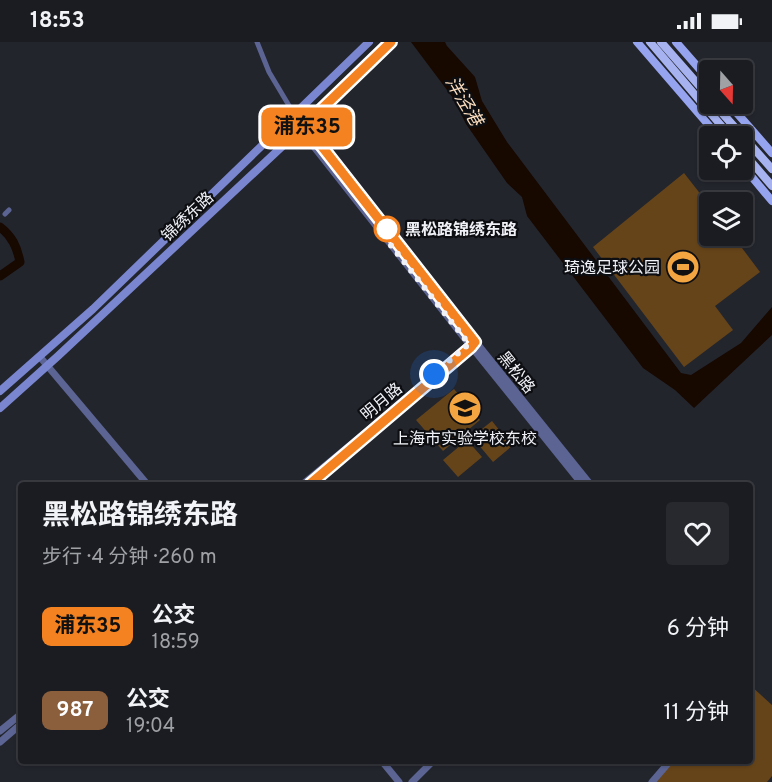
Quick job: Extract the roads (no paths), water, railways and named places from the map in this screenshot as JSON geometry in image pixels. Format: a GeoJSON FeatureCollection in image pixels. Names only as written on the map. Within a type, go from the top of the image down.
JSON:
{"type":"FeatureCollection","features":[{"type":"Feature","properties":{"kind":"highway"},"geometry":{"type":"LineString","coordinates":[[650,42],[699,93]]}},
{"type":"Feature","properties":{"kind":"highway"},"geometry":{"type":"LineString","coordinates":[[661,42],[699,93]]}},
{"type":"Feature","properties":{"kind":"highway"},"geometry":{"type":"LineString","coordinates":[[723,114],[772,169]]}},
{"type":"Feature","properties":{"kind":"highway"},"geometry":{"type":"LineString","coordinates":[[753,163],[772,186]]}},
{"type":"Feature","properties":{"kind":"highway"},"geometry":{"type":"LineString","coordinates":[[757,168],[772,192]]}},
{"type":"Feature","properties":{"kind":"main road","name":"锦绣东路"},"geometry":{"type":"LineString","coordinates":[[0,391],[93,309],[292,111],[369,42]]}},
{"type":"Feature","properties":{"kind":"main road","name":"锦绣东路"},"geometry":{"type":"LineString","coordinates":[[0,408],[391,42]]}},
{"type":"Feature","properties":{"kind":"main road"},"geometry":{"type":"LineString","coordinates":[[638,42],[709,126]]}},
{"type":"Feature","properties":{"kind":"main road"},"geometry":{"type":"LineString","coordinates":[[676,42],[699,68]]}},
{"type":"Feature","properties":{"kind":"main road"},"geometry":{"type":"LineString","coordinates":[[738,114],[772,153]]}},
{"type":"Feature","properties":{"kind":"main road"},"geometry":{"type":"LineString","coordinates":[[753,178],[772,201]]}},
{"type":"Feature","properties":{"kind":"street"},"geometry":{"type":"LineString","coordinates":[[257,42],[269,72],[302,127],[580,482]]}},
{"type":"Feature","properties":{"kind":"street","name":"明月路"},"geometry":{"type":"LineString","coordinates":[[305,482],[472,344]]}},
{"type":"Feature","properties":{"kind":"street","name":"明月路"},"geometry":{"type":"LineString","coordinates":[[312,482],[472,344]]}},
{"type":"Feature","properties":{"kind":"street","name":"黑松路"},"geometry":{"type":"LineString","coordinates":[[472,344],[588,482]]}},
{"type":"Feature","properties":{"kind":"street"},"geometry":{"type":"LineString","coordinates":[[40,357],[145,482]]}},
{"type":"Feature","properties":{"kind":"street"},"geometry":{"type":"LineString","coordinates":[[0,731],[18,716]]}},
{"type":"Feature","properties":{"kind":"street"},"geometry":{"type":"LineString","coordinates":[[0,742],[18,727]]}},
{"type":"Feature","properties":{"kind":"street"},"geometry":{"type":"LineString","coordinates":[[384,764],[399,782]]}},
{"type":"Feature","properties":{"kind":"street"},"geometry":{"type":"LineString","coordinates":[[412,782],[430,764]]}},
{"type":"Feature","properties":{"kind":"street"},"geometry":{"type":"LineString","coordinates":[[652,782],[668,764]]}},
{"type":"Feature","properties":{"kind":"water","name":"洋泾港"},"geometry":{"type":"Polygon","coordinates":[[[411,42],[445,42],[475,77],[482,101],[507,142],[681,373],[691,375],[741,343],[772,307],[772,335],[694,408],[675,390],[643,368],[527,216],[522,197],[507,183],[466,124],[453,98],[411,42]]]}},
{"type":"Feature","properties":{"kind":"waterway"},"geometry":{"type":"LineString","coordinates":[[0,227],[13,242],[20,262],[0,276]]}},
{"type":"Feature","properties":{"kind":"place","name":"黑松路锦绣东路"},"geometry":{"type":"Point","coordinates":[387,229]}},
{"type":"Feature","properties":{"kind":"place","name":"琦逸足球公园"},"geometry":{"type":"Point","coordinates":[683,267]}},
{"type":"Feature","properties":{"kind":"place","name":"上海市实验学校东校"},"geometry":{"type":"Point","coordinates":[465,408]}}]}
